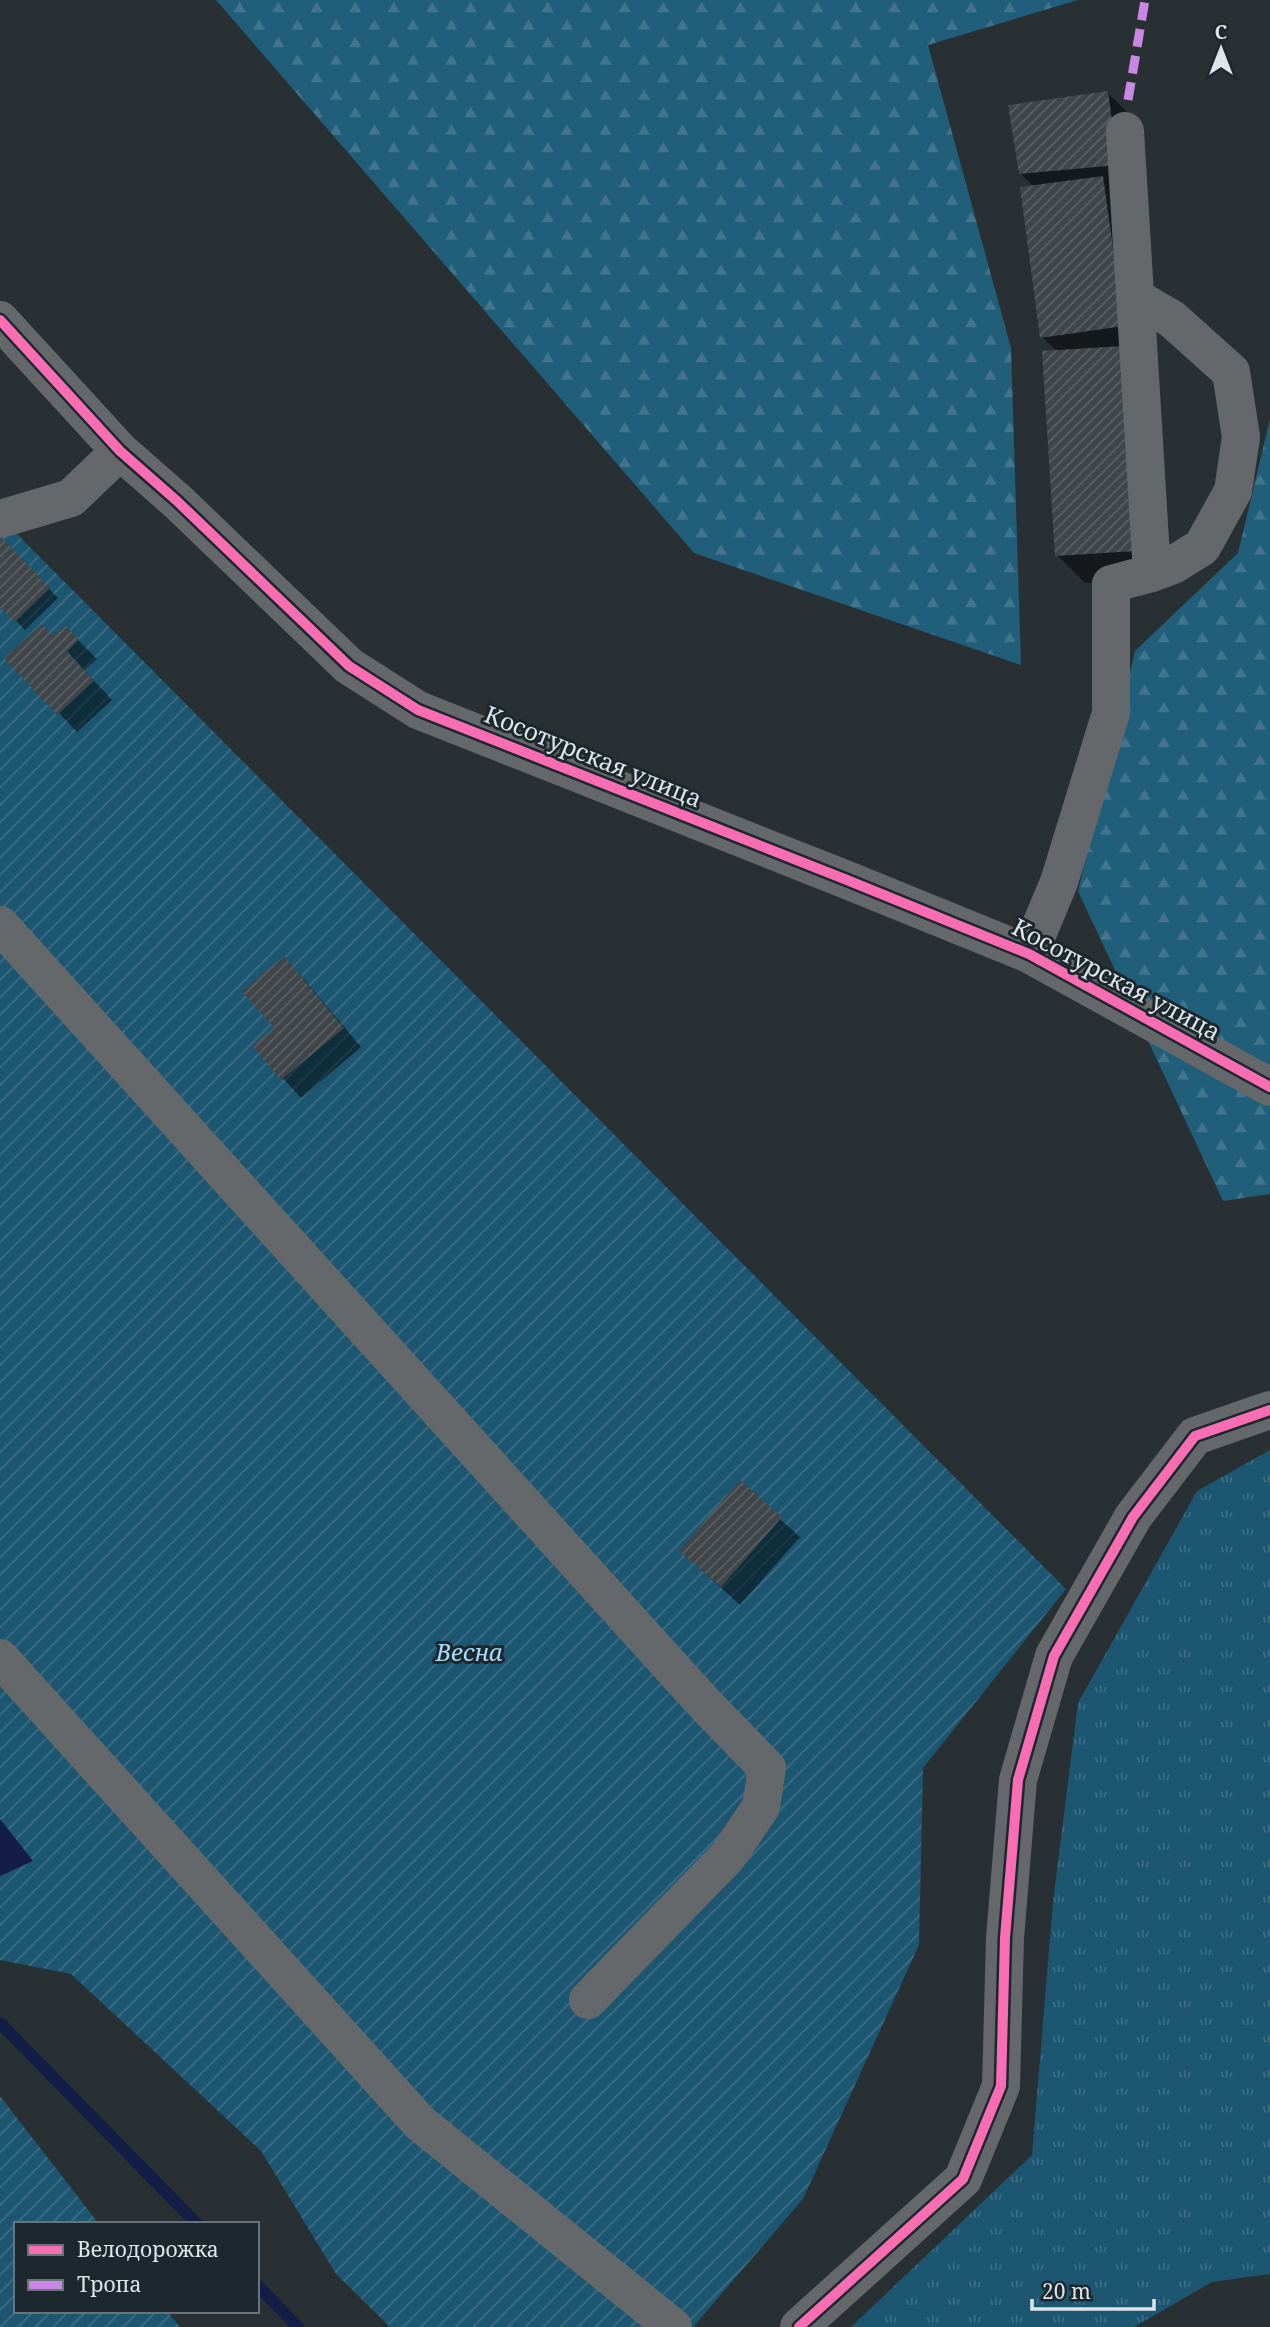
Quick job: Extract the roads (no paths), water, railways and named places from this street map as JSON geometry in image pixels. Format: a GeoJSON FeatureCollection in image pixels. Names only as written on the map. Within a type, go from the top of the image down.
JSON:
{"type":"FeatureCollection","features":[{"type":"Feature","properties":{"kind":"street"},"geometry":{"type":"LineString","coordinates":[[1125,131],[1152,573]]}},
{"type":"Feature","properties":{"kind":"street"},"geometry":{"type":"LineString","coordinates":[[1029,954],[1059,882],[1111,713],[1111,583],[1173,565],[1202,547],[1233,491],[1241,437],[1231,372],[1171,319],[1136,298]]}},
{"type":"Feature","properties":{"kind":"street","name":"Косотурская улица"},"geometry":{"type":"LineString","coordinates":[[0,320],[120,451],[177,501],[349,666],[418,710],[1029,954],[1270,1087]]}},
{"type":"Feature","properties":{"kind":"street"},"geometry":{"type":"LineString","coordinates":[[0,519],[71,498],[120,451]]}},
{"type":"Feature","properties":{"kind":"street"},"geometry":{"type":"LineString","coordinates":[[0,925],[703,1702],[767,1768],[761,1807],[727,1857],[588,2000]]}},
{"type":"Feature","properties":{"kind":"street"},"geometry":{"type":"LineString","coordinates":[[799,2327],[963,2179],[1001,2086],[1004,1938],[1018,1780],[1054,1656],[1133,1517],[1195,1436],[1270,1409]]}},
{"type":"Feature","properties":{"kind":"street"},"geometry":{"type":"LineString","coordinates":[[0,1658],[420,2123],[673,2327]]}},
{"type":"Feature","properties":{"kind":"waterway"},"geometry":{"type":"LineString","coordinates":[[0,2023],[195,2222]]}},
{"type":"Feature","properties":{"kind":"waterway"},"geometry":{"type":"LineString","coordinates":[[259,2287],[298,2327]]}},
{"type":"Feature","properties":{"kind":"park label","name":"Весна"},"geometry":{"type":"Point","coordinates":[469,1653]}}]}
